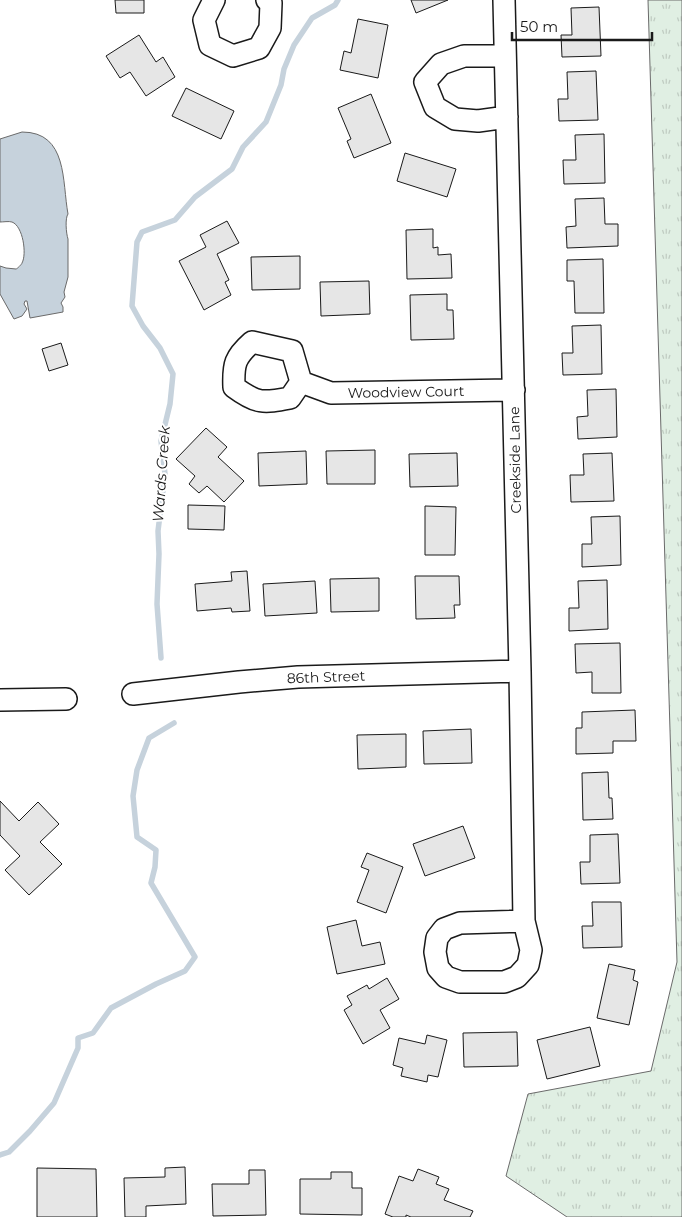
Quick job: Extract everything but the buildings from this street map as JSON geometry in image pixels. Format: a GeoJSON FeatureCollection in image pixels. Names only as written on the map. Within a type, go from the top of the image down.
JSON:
{"type":"FeatureCollection","features":[{"type":"Feature","properties":{"kind":"street"},"geometry":{"type":"LineString","coordinates":[[214,0],[204,20],[210,45],[232,56],[259,48],[270,28],[271,3],[267,0]]}},
{"type":"Feature","properties":{"kind":"street","name":"Creekside Lane"},"geometry":{"type":"LineString","coordinates":[[504,0],[514,390],[524,921],[530,950],[528,965],[517,977],[504,982],[460,982],[446,977],[438,968],[434,952],[437,938],[444,929],[460,923],[524,921]]}},
{"type":"Feature","properties":{"kind":"street"},"geometry":{"type":"LineString","coordinates":[[506,56],[464,56],[440,64],[426,82],[436,107],[455,119],[478,121],[507,117]]}},
{"type":"Feature","properties":{"kind":"street","name":"Woodview Court"},"geometry":{"type":"LineString","coordinates":[[301,382],[331,393],[514,390]]}},
{"type":"Feature","properties":{"kind":"street","name":"86th Street"},"geometry":{"type":"LineString","coordinates":[[133,694],[298,677],[520,671]]}},
{"type":"Feature","properties":{"kind":"street"},"geometry":{"type":"LineString","coordinates":[[0,700],[66,699]]}},
{"type":"Feature","properties":{"kind":"green space"},"geometry":{"type":"Polygon","coordinates":[[[648,0],[682,0],[682,1217],[567,1217],[506,1176],[528,1094],[651,1071],[677,962],[648,0]]]}},
{"type":"Feature","properties":{"kind":"shaded area"},"geometry":{"type":"Polygon","coordinates":[[[22,132],[37,134],[48,140],[60,161],[68,214],[66,226],[68,277],[64,292],[65,297],[61,303],[63,312],[30,318],[27,301],[25,301],[24,304],[27,309],[22,316],[14,319],[0,294],[0,266],[16,269],[22,264],[24,247],[21,234],[16,225],[11,222],[0,222],[0,139],[22,132]]]}},
{"type":"Feature","properties":{"kind":"waterway","name":"Wards Creek"},"geometry":{"type":"LineString","coordinates":[[161,658],[157,604],[158,531],[165,474],[161,441],[170,404],[173,374],[160,348],[143,326],[132,306],[137,242],[142,232],[175,220],[195,197],[232,169],[243,147],[266,122],[294,45],[312,18],[335,5],[338,0]]}},
{"type":"Feature","properties":{"kind":"waterway","name":"Wards Creek"},"geometry":{"type":"LineString","coordinates":[[0,1155],[9,1152],[54,1103],[78,1048],[78,1038],[93,1033],[111,1008],[185,971],[195,957],[151,883],[155,867],[156,850],[137,837],[133,796],[137,770],[149,738],[174,723]]}}]}
